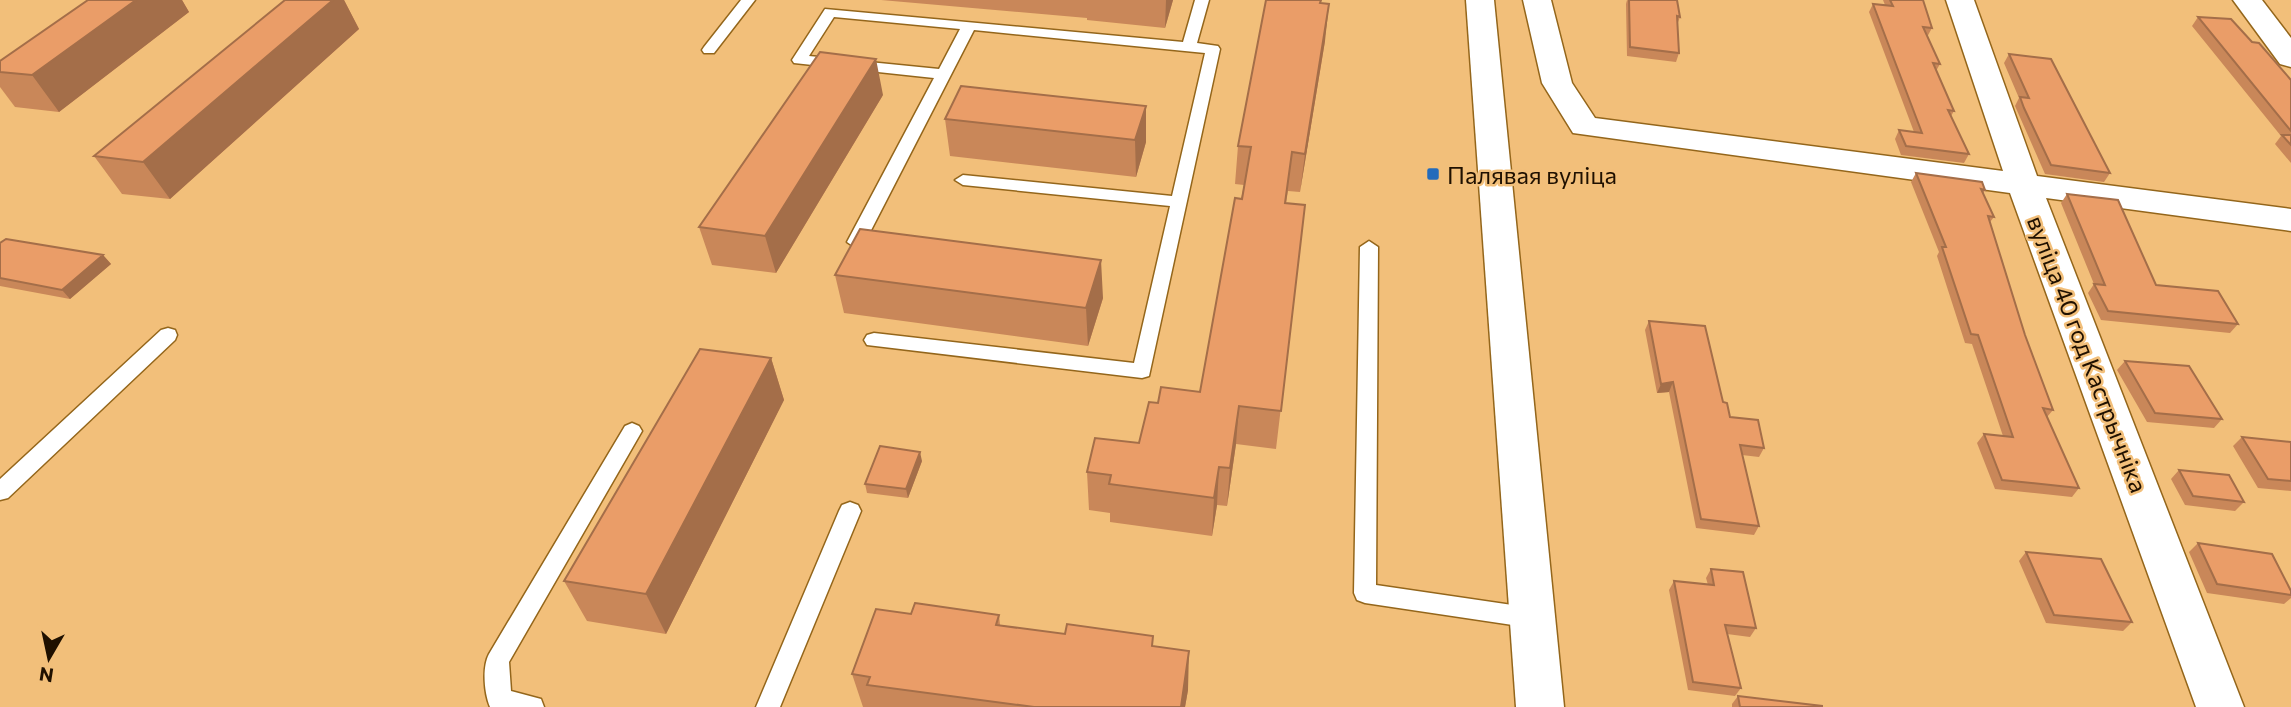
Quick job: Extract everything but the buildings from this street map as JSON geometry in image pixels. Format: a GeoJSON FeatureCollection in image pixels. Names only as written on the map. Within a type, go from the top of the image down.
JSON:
{"type":"FeatureCollection","features":[{"type":"Feature","properties":{"kind":"street"},"geometry":{"type":"LineString","coordinates":[[1480,0],[1540,707]]}},
{"type":"Feature","properties":{"kind":"street"},"geometry":{"type":"LineString","coordinates":[[1537,0],[1557,83],[1584,126],[2291,220]]}},
{"type":"Feature","properties":{"kind":"street","name":"вуліца 40 год Кастрычніка"},"geometry":{"type":"LineString","coordinates":[[1959,0],[2024,185],[2220,707]]}},
{"type":"Feature","properties":{"kind":"street"},"geometry":{"type":"LineString","coordinates":[[2247,0],[2291,58]]}},
{"type":"Feature","properties":{"kind":"lane"},"geometry":{"type":"LineString","coordinates":[[709,50],[748,0]]}},
{"type":"Feature","properties":{"kind":"lane"},"geometry":{"type":"LineString","coordinates":[[1189,47],[1202,0]]}},
{"type":"Feature","properties":{"kind":"lane"},"geometry":{"type":"LineString","coordinates":[[874,340],[1142,371],[1213,49],[830,12],[799,60],[944,74]]}},
{"type":"Feature","properties":{"kind":"lane"},"geometry":{"type":"LineString","coordinates":[[856,242],[969,26]]}},
{"type":"Feature","properties":{"kind":"lane"},"geometry":{"type":"LineString","coordinates":[[963,180],[1179,202]]}},
{"type":"Feature","properties":{"kind":"lane"},"geometry":{"type":"LineString","coordinates":[[1369,247],[1365,593],[1532,618]]}},
{"type":"Feature","properties":{"kind":"lane"},"geometry":{"type":"LineString","coordinates":[[0,492],[168,335]]}},
{"type":"Feature","properties":{"kind":"lane"},"geometry":{"type":"LineString","coordinates":[[532,707],[499,700],[497,661],[632,431]]}},
{"type":"Feature","properties":{"kind":"lane"},"geometry":{"type":"LineString","coordinates":[[768,707],[850,511]]}},
{"type":"Feature","properties":{"kind":"place","name":"Палявая вуліца"},"geometry":{"type":"Point","coordinates":[1433,174]}}]}
